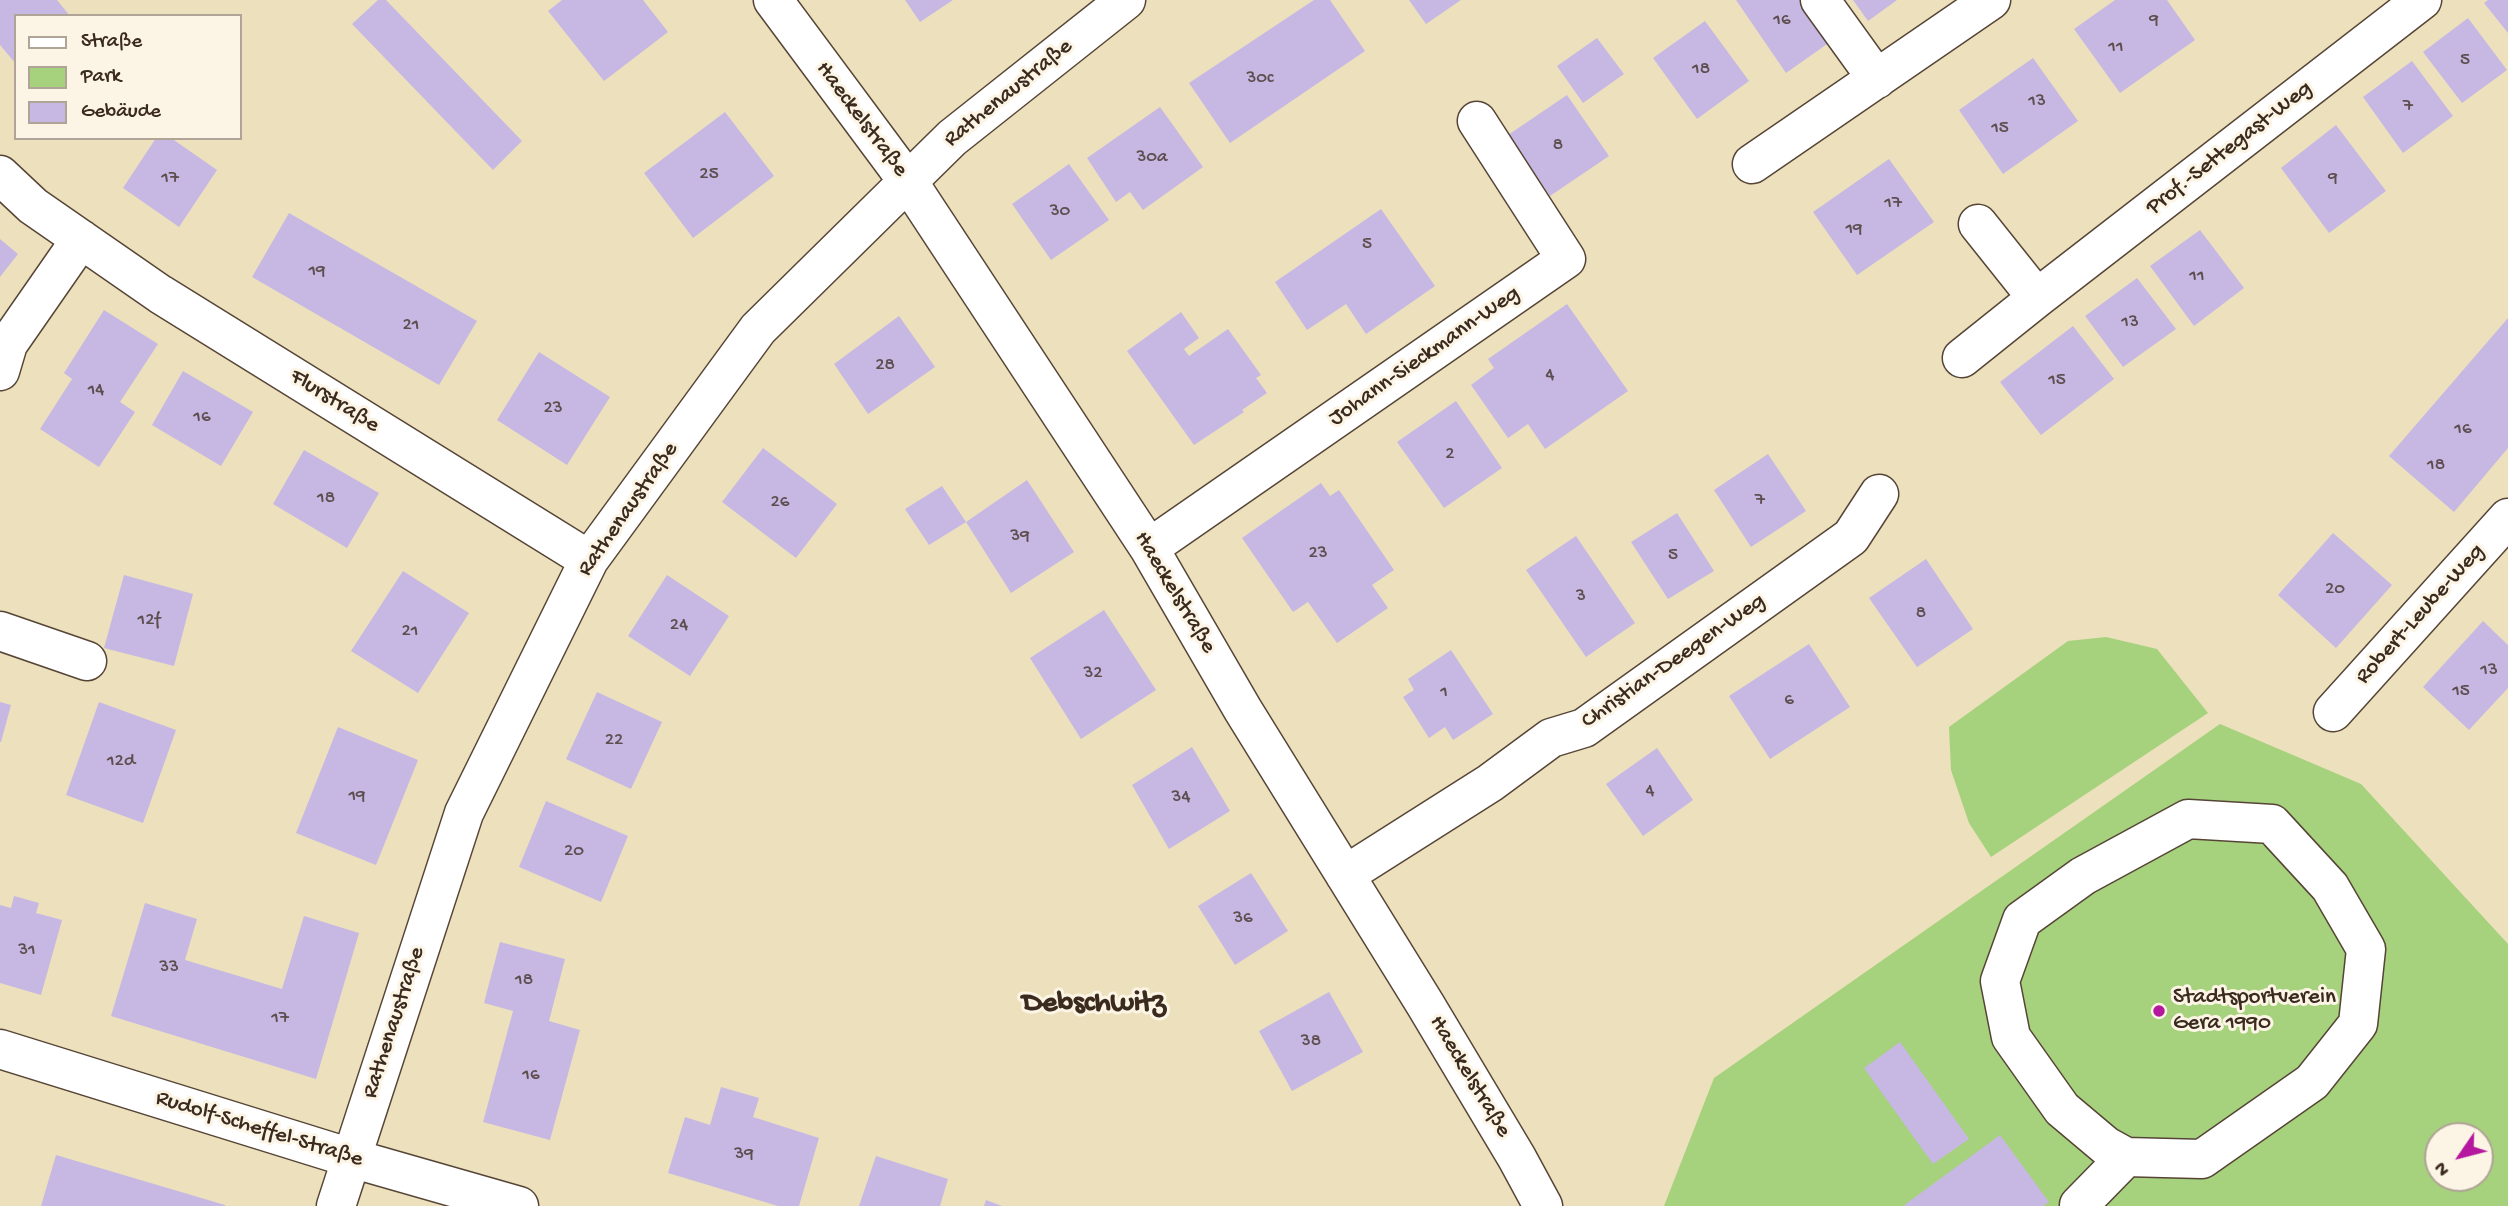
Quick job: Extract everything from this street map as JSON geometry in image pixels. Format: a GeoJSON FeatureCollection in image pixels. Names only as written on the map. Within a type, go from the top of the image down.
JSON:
{"type":"FeatureCollection","features":[{"type":"Feature","properties":{"kind":"street","name":"Haeckelstraße"},"geometry":{"type":"LineString","coordinates":[[773,0],[909,183],[1149,548],[1243,710],[1461,1063],[1543,1206]]}},
{"type":"Feature","properties":{"kind":"street","name":"Rathenaustraße"},"geometry":{"type":"LineString","coordinates":[[336,1206],[464,813],[589,560],[758,329],[952,138],[1126,0]]}},
{"type":"Feature","properties":{"kind":"street"},"geometry":{"type":"LineString","coordinates":[[1820,0],[1877,79]]}},
{"type":"Feature","properties":{"kind":"street"},"geometry":{"type":"LineString","coordinates":[[1752,164],[1991,0]]}},
{"type":"Feature","properties":{"kind":"street","name":"Prof.-Settegast-Weg"},"geometry":{"type":"LineString","coordinates":[[1962,358],[2422,0]]}},
{"type":"Feature","properties":{"kind":"street","name":"Johann-Sieckmann-Weg"},"geometry":{"type":"LineString","coordinates":[[1149,548],[1566,259],[1477,121]]}},
{"type":"Feature","properties":{"kind":"street","name":"Flurstraße"},"geometry":{"type":"LineString","coordinates":[[0,175],[33,206],[160,294],[589,560]]}},
{"type":"Feature","properties":{"kind":"street"},"geometry":{"type":"LineString","coordinates":[[1978,224],[2037,298]]}},
{"type":"Feature","properties":{"kind":"street"},"geometry":{"type":"LineString","coordinates":[[0,371],[8,344],[81,239]]}},
{"type":"Feature","properties":{"kind":"street","name":"Christian-Deegen-Weg"},"geometry":{"type":"LineString","coordinates":[[1345,875],[1490,783],[1550,738],[1584,728],[1851,537],[1879,494]]}},
{"type":"Feature","properties":{"kind":"street","name":"Robert-Leube-Weg"},"geometry":{"type":"LineString","coordinates":[[2333,712],[2508,518]]}},
{"type":"Feature","properties":{"kind":"street"},"geometry":{"type":"LineString","coordinates":[[0,631],[88,661]]}},
{"type":"Feature","properties":{"kind":"street"},"geometry":{"type":"LineString","coordinates":[[2079,1205],[2126,1157],[2202,1159],[2312,1082],[2358,1024],[2366,949],[2330,887],[2272,824],[2188,819],[2083,876],[2022,920],[2000,981],[2011,1037],[2062,1109],[2106,1146],[2126,1157]]}},
{"type":"Feature","properties":{"kind":"street","name":"Rudolf-Scheffel-Straße"},"geometry":{"type":"LineString","coordinates":[[0,1049],[351,1158],[519,1206]]}},
{"type":"Feature","properties":{"kind":"green space"},"geometry":{"type":"Polygon","coordinates":[[[2106,637],[2157,649],[2208,713],[1991,857],[1969,823],[1951,770],[1949,727],[2068,641],[2106,637]]]}},
{"type":"Feature","properties":{"kind":"green space","name":"Stadtsportverein Gera 1990"},"geometry":{"type":"Polygon","coordinates":[[[2220,724],[2361,784],[2508,944],[2508,1206],[1664,1206],[1714,1078],[2220,724]]]}},
{"type":"Feature","properties":{"kind":"building"},"geometry":{"type":"Polygon","coordinates":[[[0,0],[57,0],[68,14],[14,14],[14,62],[0,45],[0,0]]]}},
{"type":"Feature","properties":{"kind":"building"},"geometry":{"type":"Polygon","coordinates":[[[378,0],[386,0],[522,141],[493,170],[352,24],[378,0]]]}},
{"type":"Feature","properties":{"kind":"building"},"geometry":{"type":"Polygon","coordinates":[[[562,0],[643,0],[668,32],[604,81],[548,11],[562,0]]]}},
{"type":"Feature","properties":{"kind":"building"},"geometry":{"type":"Polygon","coordinates":[[[905,0],[953,0],[920,22],[905,0]]]}},
{"type":"Feature","properties":{"kind":"building"},"geometry":{"type":"Polygon","coordinates":[[[1314,0],[1330,0],[1365,51],[1230,143],[1189,83],[1314,0]]]}},
{"type":"Feature","properties":{"kind":"building"},"geometry":{"type":"Polygon","coordinates":[[[1409,0],[1461,0],[1426,24],[1409,0]]]}},
{"type":"Feature","properties":{"kind":"building"},"geometry":{"type":"Polygon","coordinates":[[[1736,0],[1800,0],[1830,42],[1786,73],[1736,0]]]}},
{"type":"Feature","properties":{"kind":"building"},"geometry":{"type":"Polygon","coordinates":[[[1853,0],[1897,0],[1868,21],[1853,0]]]}},
{"type":"Feature","properties":{"kind":"building"},"geometry":{"type":"Polygon","coordinates":[[[2115,0],[2167,0],[2195,40],[2120,93],[2074,29],[2115,0]]]}},
{"type":"Feature","properties":{"kind":"building"},"geometry":{"type":"Polygon","coordinates":[[[2488,0],[2508,0],[2508,33],[2484,3],[2488,0]]]}},
{"type":"Feature","properties":{"kind":"building"},"geometry":{"type":"Polygon","coordinates":[[[2468,18],[2507,70],[2462,103],[2423,52],[2468,18]]]}},
{"type":"Feature","properties":{"kind":"building"},"geometry":{"type":"Polygon","coordinates":[[[1705,21],[1749,81],[1697,119],[1653,58],[1705,21]]]}},
{"type":"Feature","properties":{"kind":"building"},"geometry":{"type":"Polygon","coordinates":[[[1597,38],[1624,74],[1583,103],[1557,66],[1597,38]]]}},
{"type":"Feature","properties":{"kind":"building"},"geometry":{"type":"Polygon","coordinates":[[[2033,58],[2078,121],[2003,174],[1959,110],[2033,58]]]}},
{"type":"Feature","properties":{"kind":"building"},"geometry":{"type":"Polygon","coordinates":[[[2412,61],[2453,116],[2403,153],[2363,97],[2412,61]]]}},
{"type":"Feature","properties":{"kind":"building"},"geometry":{"type":"Polygon","coordinates":[[[1567,95],[1609,156],[1550,196],[1508,135],[1567,95]]]}},
{"type":"Feature","properties":{"kind":"building"},"geometry":{"type":"Polygon","coordinates":[[[1160,107],[1203,167],[1143,210],[1130,192],[1116,202],[1087,158],[1160,107]]]}},
{"type":"Feature","properties":{"kind":"building"},"geometry":{"type":"Polygon","coordinates":[[[725,112],[774,176],[693,238],[644,173],[725,112]]]}},
{"type":"Feature","properties":{"kind":"building"},"geometry":{"type":"Polygon","coordinates":[[[2336,125],[2386,191],[2329,233],[2281,168],[2336,125]]]}},
{"type":"Feature","properties":{"kind":"building"},"geometry":{"type":"Polygon","coordinates":[[[155,140],[174,140],[217,170],[179,227],[123,188],[155,140]]]}},
{"type":"Feature","properties":{"kind":"building"},"geometry":{"type":"Polygon","coordinates":[[[1889,159],[1934,222],[1857,275],[1813,212],[1889,159]]]}},
{"type":"Feature","properties":{"kind":"building"},"geometry":{"type":"Polygon","coordinates":[[[1069,164],[1109,220],[1051,260],[1012,204],[1069,164]]]}},
{"type":"Feature","properties":{"kind":"building"},"geometry":{"type":"Polygon","coordinates":[[[1381,209],[1435,286],[1366,334],[1346,304],[1307,330],[1275,282],[1381,209]]]}},
{"type":"Feature","properties":{"kind":"building"},"geometry":{"type":"Polygon","coordinates":[[[289,213],[477,321],[439,385],[252,277],[289,213]]]}},
{"type":"Feature","properties":{"kind":"building"},"geometry":{"type":"Polygon","coordinates":[[[2200,230],[2244,288],[2194,326],[2150,266],[2200,230]]]}},
{"type":"Feature","properties":{"kind":"building"},"geometry":{"type":"Polygon","coordinates":[[[0,239],[18,254],[0,277],[0,239]]]}},
{"type":"Feature","properties":{"kind":"building"},"geometry":{"type":"Polygon","coordinates":[[[2137,278],[2176,329],[2123,367],[2085,316],[2137,278]]]}},
{"type":"Feature","properties":{"kind":"building"},"geometry":{"type":"Polygon","coordinates":[[[1567,304],[1628,391],[1545,449],[1528,424],[1508,438],[1471,385],[1494,368],[1488,359],[1567,304]]]}},
{"type":"Feature","properties":{"kind":"building"},"geometry":{"type":"Polygon","coordinates":[[[104,310],[158,344],[120,402],[135,412],[99,467],[40,429],[72,379],[64,373],[104,310]]]}},
{"type":"Feature","properties":{"kind":"building"},"geometry":{"type":"Polygon","coordinates":[[[1181,312],[1199,338],[1184,349],[1189,356],[1228,329],[1261,375],[1256,378],[1267,393],[1242,410],[1244,412],[1194,445],[1127,351],[1181,312]]]}},
{"type":"Feature","properties":{"kind":"building"},"geometry":{"type":"Polygon","coordinates":[[[899,316],[935,367],[868,414],[834,364],[899,316]]]}},
{"type":"Feature","properties":{"kind":"building"},"geometry":{"type":"Polygon","coordinates":[[[2508,318],[2508,448],[2454,512],[2389,456],[2508,318]]]}},
{"type":"Feature","properties":{"kind":"building"},"geometry":{"type":"Polygon","coordinates":[[[2073,326],[2114,379],[2041,435],[2000,382],[2073,326]]]}},
{"type":"Feature","properties":{"kind":"building"},"geometry":{"type":"Polygon","coordinates":[[[539,352],[610,397],[567,465],[497,420],[539,352]]]}},
{"type":"Feature","properties":{"kind":"building"},"geometry":{"type":"Polygon","coordinates":[[[183,371],[253,412],[221,466],[152,425],[183,371]]]}},
{"type":"Feature","properties":{"kind":"building"},"geometry":{"type":"Polygon","coordinates":[[[1456,401],[1502,468],[1444,508],[1397,442],[1456,401]]]}},
{"type":"Feature","properties":{"kind":"building"},"geometry":{"type":"Polygon","coordinates":[[[763,448],[837,504],[796,558],[722,502],[763,448]]]}},
{"type":"Feature","properties":{"kind":"building"},"geometry":{"type":"Polygon","coordinates":[[[304,450],[379,493],[347,548],[273,504],[304,450]]]}},
{"type":"Feature","properties":{"kind":"building"},"geometry":{"type":"Polygon","coordinates":[[[1768,454],[1806,511],[1751,547],[1714,490],[1768,454]]]}},
{"type":"Feature","properties":{"kind":"building"},"geometry":{"type":"Polygon","coordinates":[[[1027,480],[1074,552],[1011,593],[966,522],[1027,480]]]}},
{"type":"Feature","properties":{"kind":"building"},"geometry":{"type":"Polygon","coordinates":[[[1321,483],[1330,496],[1339,490],[1394,570],[1372,585],[1388,608],[1337,643],[1308,602],[1293,612],[1242,538],[1321,483]]]}},
{"type":"Feature","properties":{"kind":"building"},"geometry":{"type":"Polygon","coordinates":[[[942,486],[966,522],[929,545],[905,509],[942,486]]]}},
{"type":"Feature","properties":{"kind":"building"},"geometry":{"type":"Polygon","coordinates":[[[1677,513],[1714,571],[1668,599],[1631,542],[1677,513]]]}},
{"type":"Feature","properties":{"kind":"building"},"geometry":{"type":"Polygon","coordinates":[[[2333,533],[2392,585],[2336,648],[2278,595],[2333,533]]]}},
{"type":"Feature","properties":{"kind":"building"},"geometry":{"type":"Polygon","coordinates":[[[1576,536],[1635,623],[1586,657],[1526,570],[1576,536]]]}},
{"type":"Feature","properties":{"kind":"building"},"geometry":{"type":"Polygon","coordinates":[[[1926,559],[1973,629],[1917,667],[1869,598],[1926,559]]]}},
{"type":"Feature","properties":{"kind":"building"},"geometry":{"type":"Polygon","coordinates":[[[403,571],[469,613],[418,693],[351,651],[403,571]]]}},
{"type":"Feature","properties":{"kind":"building"},"geometry":{"type":"Polygon","coordinates":[[[124,575],[193,594],[174,666],[104,648],[124,575]]]}},
{"type":"Feature","properties":{"kind":"building"},"geometry":{"type":"Polygon","coordinates":[[[667,575],[729,616],[690,676],[628,636],[667,575]]]}},
{"type":"Feature","properties":{"kind":"building"},"geometry":{"type":"Polygon","coordinates":[[[1104,610],[1156,690],[1081,739],[1030,658],[1104,610]]]}},
{"type":"Feature","properties":{"kind":"building"},"geometry":{"type":"Polygon","coordinates":[[[2483,621],[2508,645],[2508,688],[2469,730],[2423,687],[2483,621]]]}},
{"type":"Feature","properties":{"kind":"building"},"geometry":{"type":"Polygon","coordinates":[[[1809,644],[1850,707],[1770,759],[1729,696],[1809,644]]]}},
{"type":"Feature","properties":{"kind":"building"},"geometry":{"type":"Polygon","coordinates":[[[1451,650],[1493,714],[1453,740],[1445,727],[1429,738],[1403,697],[1414,690],[1408,679],[1451,650]]]}},
{"type":"Feature","properties":{"kind":"building"},"geometry":{"type":"Polygon","coordinates":[[[597,692],[662,722],[631,789],[566,759],[597,692]]]}},
{"type":"Feature","properties":{"kind":"building"},"geometry":{"type":"Polygon","coordinates":[[[0,702],[11,705],[1,742],[0,742],[0,702]]]}},
{"type":"Feature","properties":{"kind":"building"},"geometry":{"type":"Polygon","coordinates":[[[99,702],[176,730],[143,823],[66,795],[99,702]]]}},
{"type":"Feature","properties":{"kind":"building"},"geometry":{"type":"Polygon","coordinates":[[[338,727],[418,760],[376,865],[296,833],[338,727]]]}},
{"type":"Feature","properties":{"kind":"building"},"geometry":{"type":"Polygon","coordinates":[[[1192,747],[1230,811],[1169,849],[1132,785],[1192,747]]]}},
{"type":"Feature","properties":{"kind":"building"},"geometry":{"type":"Polygon","coordinates":[[[1657,748],[1693,800],[1643,836],[1606,784],[1657,748]]]}},
{"type":"Feature","properties":{"kind":"building"},"geometry":{"type":"Polygon","coordinates":[[[546,801],[628,836],[601,902],[519,867],[546,801]]]}},
{"type":"Feature","properties":{"kind":"building"},"geometry":{"type":"Polygon","coordinates":[[[1251,873],[1288,931],[1235,965],[1198,906],[1251,873]]]}},
{"type":"Feature","properties":{"kind":"building"},"geometry":{"type":"Polygon","coordinates":[[[14,896],[39,903],[36,913],[62,920],[41,995],[0,983],[0,905],[11,908],[14,896]]]}},
{"type":"Feature","properties":{"kind":"building"},"geometry":{"type":"Polygon","coordinates":[[[145,903],[197,919],[185,960],[282,989],[304,916],[359,933],[316,1079],[111,1016],[145,903]]]}},
{"type":"Feature","properties":{"kind":"building"},"geometry":{"type":"Polygon","coordinates":[[[500,942],[565,959],[549,1021],[580,1030],[550,1140],[483,1122],[513,1011],[484,1003],[500,942]]]}},
{"type":"Feature","properties":{"kind":"building"},"geometry":{"type":"Polygon","coordinates":[[[1329,992],[1363,1052],[1292,1091],[1259,1031],[1329,992]]]}},
{"type":"Feature","properties":{"kind":"building"},"geometry":{"type":"Polygon","coordinates":[[[1900,1042],[1969,1139],[1933,1164],[1864,1068],[1900,1042]]]}},
{"type":"Feature","properties":{"kind":"building"},"geometry":{"type":"Polygon","coordinates":[[[721,1087],[759,1098],[753,1117],[819,1138],[799,1206],[778,1206],[668,1173],[685,1117],[710,1125],[721,1087]]]}},
{"type":"Feature","properties":{"kind":"building"},"geometry":{"type":"Polygon","coordinates":[[[2000,1135],[2049,1202],[2043,1206],[1903,1206],[2000,1135]]]}},
{"type":"Feature","properties":{"kind":"building"},"geometry":{"type":"Polygon","coordinates":[[[56,1155],[225,1205],[225,1206],[41,1206],[56,1155]]]}},
{"type":"Feature","properties":{"kind":"building"},"geometry":{"type":"Polygon","coordinates":[[[876,1156],[948,1179],[940,1206],[859,1206],[876,1156]]]}},
{"type":"Feature","properties":{"kind":"building"},"geometry":{"type":"Polygon","coordinates":[[[986,1200],[1002,1206],[984,1206],[986,1200]]]}},
{"type":"Feature","properties":{"kind":"place","name":"Stadtsportverein Gera 1990"},"geometry":{"type":"Point","coordinates":[2159,1011]}},
{"type":"Feature","properties":{"kind":"district","name":"Debschwitz"},"geometry":{"type":"Point","coordinates":[1094,1005]}}]}
